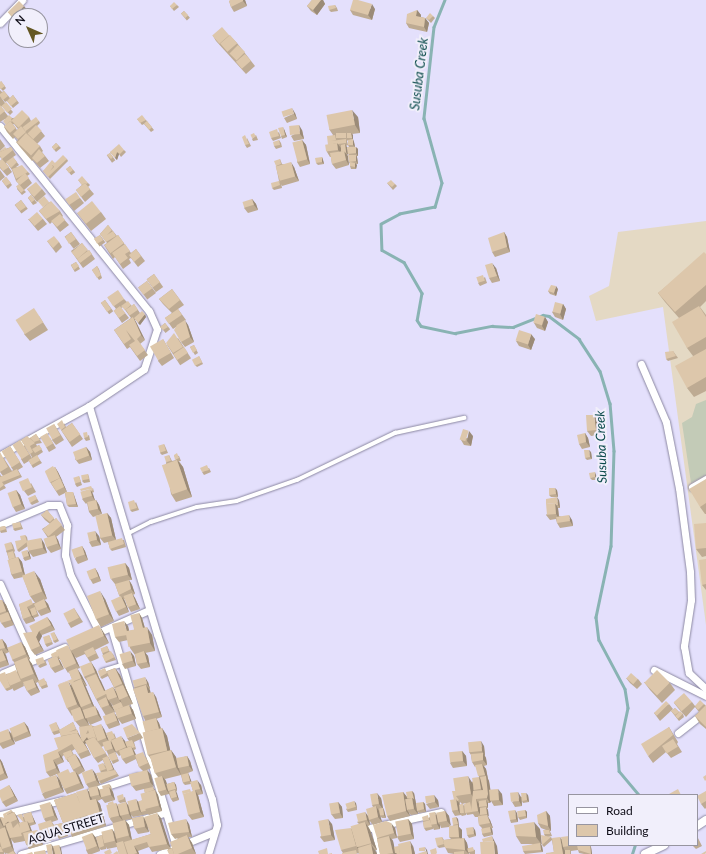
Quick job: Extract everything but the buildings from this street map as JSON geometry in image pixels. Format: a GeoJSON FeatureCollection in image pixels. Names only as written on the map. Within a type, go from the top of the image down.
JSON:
{"type":"FeatureCollection","features":[{"type":"Feature","properties":{"kind":"street"},"geometry":{"type":"LineString","coordinates":[[0,23],[22,0]]}},
{"type":"Feature","properties":{"kind":"street"},"geometry":{"type":"LineString","coordinates":[[0,126],[154,319],[156,337],[144,370],[89,406],[0,455]]}},
{"type":"Feature","properties":{"kind":"street"},"geometry":{"type":"LineString","coordinates":[[641,364],[666,422],[679,488],[690,572],[691,600],[684,646],[689,673],[706,689]]}},
{"type":"Feature","properties":{"kind":"street"},"geometry":{"type":"LineString","coordinates":[[89,406],[149,610],[212,799],[214,832],[208,854]]}},
{"type":"Feature","properties":{"kind":"street"},"geometry":{"type":"LineString","coordinates":[[692,487],[706,479]]}},
{"type":"Feature","properties":{"kind":"street"},"geometry":{"type":"LineString","coordinates":[[0,525],[48,505],[59,505],[67,525],[65,555],[70,574],[99,632]]}},
{"type":"Feature","properties":{"kind":"street"},"geometry":{"type":"LineString","coordinates":[[0,584],[1,593],[34,660]]}},
{"type":"Feature","properties":{"kind":"street"},"geometry":{"type":"LineString","coordinates":[[85,638],[149,610]]}},
{"type":"Feature","properties":{"kind":"street"},"geometry":{"type":"LineString","coordinates":[[111,627],[164,813],[176,847]]}},
{"type":"Feature","properties":{"kind":"street"},"geometry":{"type":"LineString","coordinates":[[3,673],[70,645]]}},
{"type":"Feature","properties":{"kind":"street"},"geometry":{"type":"LineString","coordinates":[[654,670],[706,696]]}},
{"type":"Feature","properties":{"kind":"street"},"geometry":{"type":"LineString","coordinates":[[678,733],[706,711]]}},
{"type":"Feature","properties":{"kind":"street"},"geometry":{"type":"LineString","coordinates":[[0,815],[76,795],[153,772]]}},
{"type":"Feature","properties":{"kind":"street"},"geometry":{"type":"LineString","coordinates":[[352,832],[441,812]]}},
{"type":"Feature","properties":{"kind":"street","name":"AQUA STREET"},"geometry":{"type":"LineString","coordinates":[[21,854],[164,813]]}},
{"type":"Feature","properties":{"kind":"street"},"geometry":{"type":"LineString","coordinates":[[374,827],[380,854]]}},
{"type":"Feature","properties":{"kind":"street"},"geometry":{"type":"LineString","coordinates":[[160,854],[214,832]]}},
{"type":"Feature","properties":{"kind":"street"},"geometry":{"type":"LineString","coordinates":[[648,853],[662,846]]}},
{"type":"Feature","properties":{"kind":"lane"},"geometry":{"type":"LineString","coordinates":[[127,534],[151,522],[197,507],[237,501],[297,480],[395,433],[464,418]]}},
{"type":"Feature","properties":{"kind":"lane"},"geometry":{"type":"LineString","coordinates":[[100,672],[122,665]]}},
{"type":"Feature","properties":{"kind":"shaded area"},"geometry":{"type":"Polygon","coordinates":[[[706,221],[706,625],[663,307],[596,321],[589,296],[609,286],[618,232],[706,221]]]}},
{"type":"Feature","properties":{"kind":"green space"},"geometry":{"type":"Polygon","coordinates":[[[706,400],[706,475],[691,483],[682,423],[692,417],[696,404],[706,400]]]}},
{"type":"Feature","properties":{"kind":"waterway","name":"Susuba Creek"},"geometry":{"type":"LineString","coordinates":[[445,0],[434,27],[424,118],[442,183],[435,207],[400,214],[381,224],[382,250],[404,262],[422,293],[417,320],[421,326],[455,333],[492,326],[513,327],[543,315],[549,316],[579,339],[600,371],[610,403],[614,451],[611,546],[596,617],[599,640],[625,689],[628,708],[618,755],[619,771],[638,794]]}},
{"type":"Feature","properties":{"kind":"waterway","name":"Susuba Creek"},"geometry":{"type":"LineString","coordinates":[[632,854],[635,846]]}}]}
